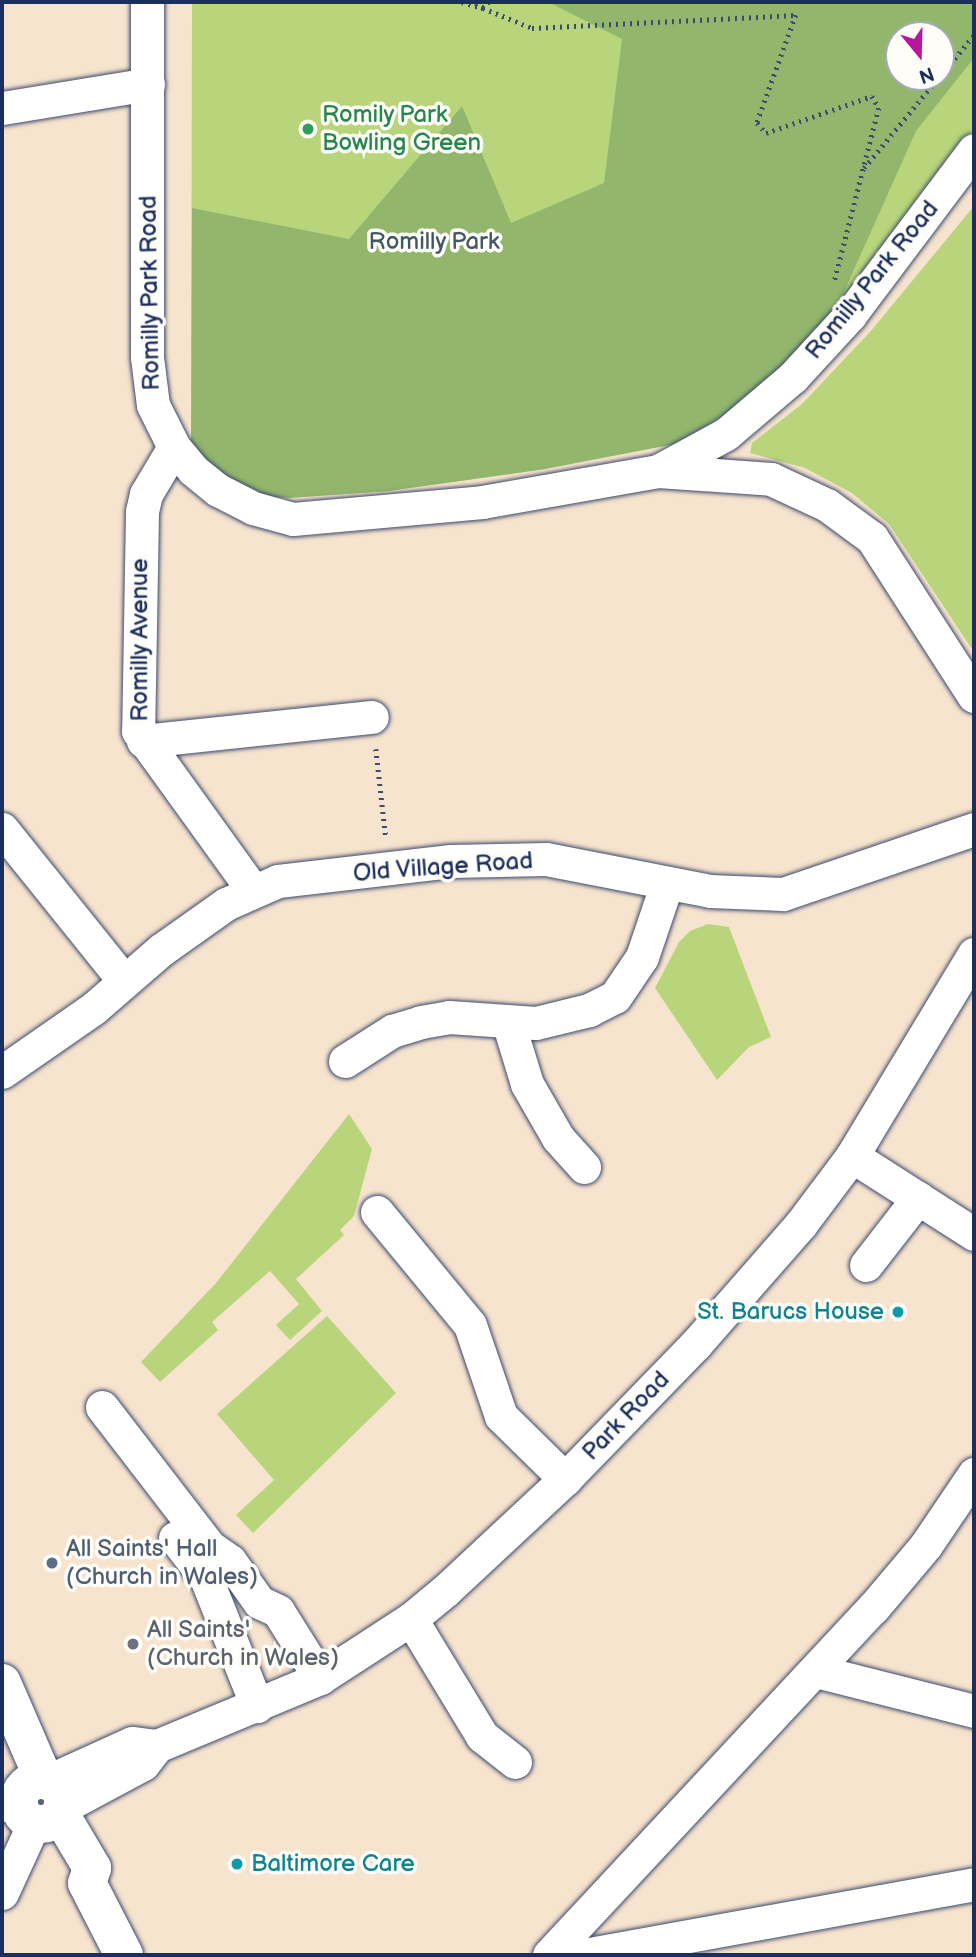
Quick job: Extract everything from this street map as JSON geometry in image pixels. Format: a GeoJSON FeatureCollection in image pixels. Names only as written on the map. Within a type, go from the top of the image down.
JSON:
{"type":"FeatureCollection","features":[{"type":"Feature","properties":{"kind":"main road"},"geometry":{"type":"LineString","coordinates":[[2,1683],[37,1803]]}},
{"type":"Feature","properties":{"kind":"main road"},"geometry":{"type":"LineString","coordinates":[[2,1741],[37,1803],[70,1880],[87,1883],[124,1955]]}},
{"type":"Feature","properties":{"kind":"street","name":"Romilly Park Road"},"geometry":{"type":"LineString","coordinates":[[147,2],[147,357],[153,405],[174,447],[218,490],[253,508],[293,519],[482,502],[658,471],[771,479],[827,505],[872,538],[974,696]]}},
{"type":"Feature","properties":{"kind":"street"},"geometry":{"type":"LineString","coordinates":[[2,108],[148,84]]}},
{"type":"Feature","properties":{"kind":"street","name":"Romilly Park Road"},"geometry":{"type":"LineString","coordinates":[[658,471],[726,434],[793,377],[850,315],[974,150]]}},
{"type":"Feature","properties":{"kind":"street","name":"Romilly Avenue"},"geometry":{"type":"LineString","coordinates":[[174,447],[146,494],[142,512],[138,731],[252,890]]}},
{"type":"Feature","properties":{"kind":"street"},"geometry":{"type":"LineString","coordinates":[[143,741],[372,717]]}},
{"type":"Feature","properties":{"kind":"street"},"geometry":{"type":"LineString","coordinates":[[2,829],[124,981]]}},
{"type":"Feature","properties":{"kind":"street","name":"Old Village Road"},"geometry":{"type":"LineString","coordinates":[[2,1072],[161,950],[252,890],[278,881],[451,861],[546,859],[742,895],[783,894],[974,829]]}},
{"type":"Feature","properties":{"kind":"street"},"geometry":{"type":"LineString","coordinates":[[345,1061],[392,1031],[421,1021],[449,1017],[509,1025],[562,1018],[615,997],[642,957],[667,883]]}},
{"type":"Feature","properties":{"kind":"street","name":"Park Road"},"geometry":{"type":"LineString","coordinates":[[37,1803],[132,1743],[157,1746],[320,1678],[411,1619],[565,1479],[696,1344],[801,1224],[852,1156],[974,954]]}},
{"type":"Feature","properties":{"kind":"street"},"geometry":{"type":"LineString","coordinates":[[509,1025],[527,1084],[558,1138],[584,1167]]}},
{"type":"Feature","properties":{"kind":"street"},"geometry":{"type":"LineString","coordinates":[[852,1156],[974,1234]]}},
{"type":"Feature","properties":{"kind":"street"},"geometry":{"type":"LineString","coordinates":[[866,1265],[918,1198]]}},
{"type":"Feature","properties":{"kind":"street"},"geometry":{"type":"LineString","coordinates":[[377,1212],[470,1325],[501,1416],[565,1479]]}},
{"type":"Feature","properties":{"kind":"street"},"geometry":{"type":"LineString","coordinates":[[102,1407],[210,1547],[230,1561],[259,1602],[278,1611],[320,1678]]}},
{"type":"Feature","properties":{"kind":"street"},"geometry":{"type":"LineString","coordinates":[[549,1955],[816,1671],[926,1545],[974,1474]]}},
{"type":"Feature","properties":{"kind":"street"},"geometry":{"type":"LineString","coordinates":[[192,1488],[225,1536],[230,1561]]}},
{"type":"Feature","properties":{"kind":"street"},"geometry":{"type":"LineString","coordinates":[[175,1538],[206,1578],[257,1706]]}},
{"type":"Feature","properties":{"kind":"street"},"geometry":{"type":"LineString","coordinates":[[411,1619],[482,1736],[515,1762]]}},
{"type":"Feature","properties":{"kind":"street"},"geometry":{"type":"LineString","coordinates":[[816,1671],[974,1711]]}},
{"type":"Feature","properties":{"kind":"street"},"geometry":{"type":"LineString","coordinates":[[2,1893],[37,1803]]}},
{"type":"Feature","properties":{"kind":"street"},"geometry":{"type":"LineString","coordinates":[[584,1955],[974,1884]]}},
{"type":"Feature","properties":{"kind":"path"},"geometry":{"type":"LineString","coordinates":[[462,2],[531,28],[796,15],[757,123],[766,133],[872,96],[879,108],[832,281],[850,315]]}},
{"type":"Feature","properties":{"kind":"path"},"geometry":{"type":"LineString","coordinates":[[473,2],[483,8]]}},
{"type":"Feature","properties":{"kind":"path"},"geometry":{"type":"LineString","coordinates":[[483,8],[489,2]]}},
{"type":"Feature","properties":{"kind":"path"},"geometry":{"type":"LineString","coordinates":[[955,58],[974,35]]}},
{"type":"Feature","properties":{"kind":"path"},"geometry":{"type":"LineString","coordinates":[[862,171],[928,91]]}},
{"type":"Feature","properties":{"kind":"path"},"geometry":{"type":"LineString","coordinates":[[372,717],[390,868]]}},
{"type":"Feature","properties":{"kind":"green space","name":"Romilly Park"},"geometry":{"type":"Polygon","coordinates":[[[192,2],[974,2],[974,128],[839,303],[545,469],[388,491],[288,498],[191,457],[192,2]]]}},
{"type":"Feature","properties":{"kind":"green space","name":"Romilly Park"},"geometry":{"type":"Polygon","coordinates":[[[548,2],[974,2],[974,58],[955,82],[955,21],[885,21],[885,91],[948,91],[916,131],[839,303],[774,379],[720,418],[675,444],[545,469],[388,491],[288,498],[232,493],[191,457],[192,208],[349,239],[462,106],[511,223],[604,183],[622,39],[548,2]]]}},
{"type":"Feature","properties":{"kind":"green space"},"geometry":{"type":"Polygon","coordinates":[[[974,206],[974,652],[889,524],[852,493],[805,468],[750,453],[752,443],[802,404],[870,332],[974,206]]]}},
{"type":"Feature","properties":{"kind":"green space"},"geometry":{"type":"Polygon","coordinates":[[[708,924],[729,927],[771,1037],[749,1047],[717,1080],[655,988],[679,942],[690,931],[708,924]]]}},
{"type":"Feature","properties":{"kind":"green space"},"geometry":{"type":"Polygon","coordinates":[[[349,1114],[372,1149],[354,1216],[340,1230],[344,1235],[296,1279],[322,1311],[290,1340],[276,1325],[299,1304],[270,1271],[212,1322],[218,1330],[160,1382],[141,1362],[216,1283],[349,1114]]]}},
{"type":"Feature","properties":{"kind":"green space"},"geometry":{"type":"Polygon","coordinates":[[[327,1316],[396,1393],[253,1533],[236,1515],[274,1480],[217,1414],[327,1316]]]}},
{"type":"Feature","properties":{"kind":"place","name":"Romily Park Bowling Green"},"geometry":{"type":"Point","coordinates":[308,129]}},
{"type":"Feature","properties":{"kind":"place","name":"St. Barucs House"},"geometry":{"type":"Point","coordinates":[898,1312]}},
{"type":"Feature","properties":{"kind":"place","name":"All Saints' Hall (Church in Wales)"},"geometry":{"type":"Point","coordinates":[52,1563]}},
{"type":"Feature","properties":{"kind":"place","name":"All Saints' (Church in Wales)"},"geometry":{"type":"Point","coordinates":[133,1644]}},
{"type":"Feature","properties":{"kind":"place","name":"Baltimore Care"},"geometry":{"type":"Point","coordinates":[237,1864]}}]}
